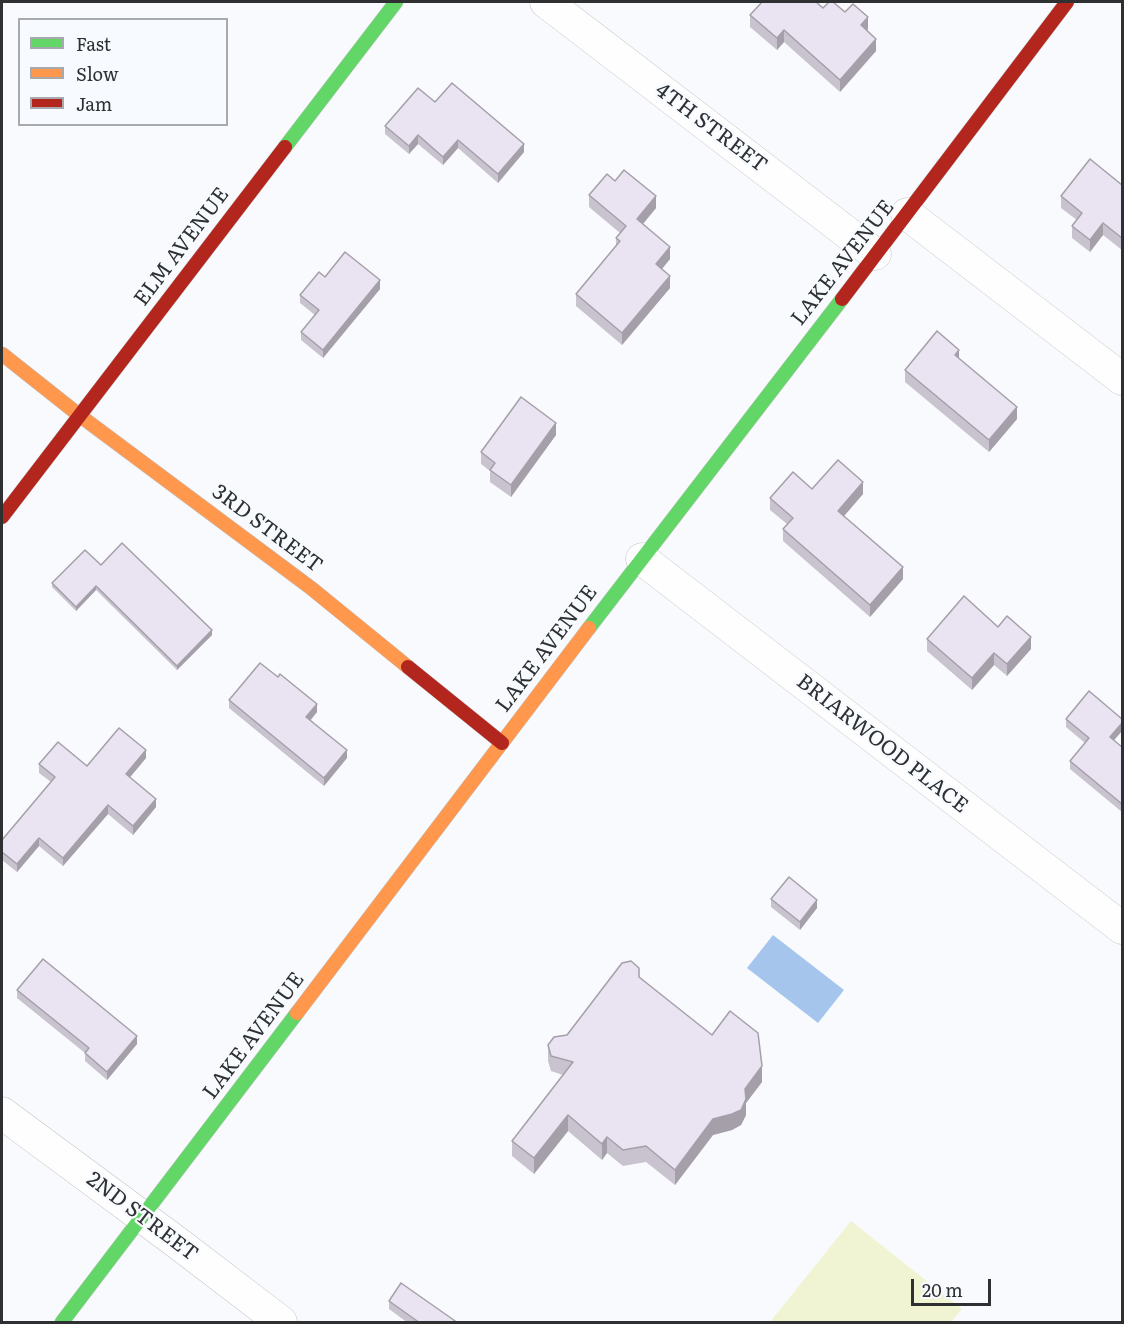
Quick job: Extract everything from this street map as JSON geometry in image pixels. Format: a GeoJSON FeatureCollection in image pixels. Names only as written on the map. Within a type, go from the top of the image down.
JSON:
{"type":"FeatureCollection","features":[{"type":"Feature","properties":{"kind":"main road","name":"ELM AVENUE"},"geometry":{"type":"LineString","coordinates":[[2,517],[396,2]]}},
{"type":"Feature","properties":{"kind":"main road","name":"LAKE AVENUE"},"geometry":{"type":"LineString","coordinates":[[62,1323],[1067,2]]}},
{"type":"Feature","properties":{"kind":"main road","name":"3RD STREET"},"geometry":{"type":"LineString","coordinates":[[2,354],[79,415],[311,588],[502,743]]}},
{"type":"Feature","properties":{"kind":"street","name":"4TH STREET"},"geometry":{"type":"LineString","coordinates":[[546,2],[875,254]]}},
{"type":"Feature","properties":{"kind":"street"},"geometry":{"type":"LineString","coordinates":[[907,214],[1122,379]]}},
{"type":"Feature","properties":{"kind":"street","name":"BRIARWOOD PLACE"},"geometry":{"type":"LineString","coordinates":[[642,559],[1122,928]]}},
{"type":"Feature","properties":{"kind":"street","name":"2ND STREET"},"geometry":{"type":"LineString","coordinates":[[2,1113],[281,1323]]}},
{"type":"Feature","properties":{"kind":"green space"},"geometry":{"type":"Polygon","coordinates":[[[851,1221],[962,1309],[951,1322],[770,1322],[851,1221]]]}},
{"type":"Feature","properties":{"kind":"water"},"geometry":{"type":"Polygon","coordinates":[[[773,935],[844,990],[818,1023],[747,968],[773,935]]]}},
{"type":"Feature","properties":{"kind":"building"},"geometry":{"type":"Polygon","coordinates":[[[762,2],[816,2],[823,8],[829,2],[833,2],[845,12],[853,4],[868,17],[861,25],[876,39],[840,80],[784,30],[777,38],[750,15],[762,2]]]}},
{"type":"Feature","properties":{"kind":"building"},"geometry":{"type":"Polygon","coordinates":[[[452,83],[524,144],[498,174],[458,140],[443,157],[418,135],[409,146],[385,126],[418,88],[435,102],[452,83]]]}},
{"type":"Feature","properties":{"kind":"building"},"geometry":{"type":"Polygon","coordinates":[[[1090,159],[1122,185],[1122,238],[1103,223],[1090,240],[1072,226],[1082,213],[1061,196],[1090,159]]]}},
{"type":"Feature","properties":{"kind":"building"},"geometry":{"type":"Polygon","coordinates":[[[624,170],[656,196],[637,219],[670,247],[656,264],[670,276],[622,333],[576,294],[620,241],[616,238],[626,226],[589,195],[607,174],[615,181],[624,170]]]}},
{"type":"Feature","properties":{"kind":"building"},"geometry":{"type":"Polygon","coordinates":[[[345,252],[380,280],[323,350],[301,332],[319,310],[300,295],[319,272],[325,277],[345,252]]]}},
{"type":"Feature","properties":{"kind":"building"},"geometry":{"type":"Polygon","coordinates":[[[937,331],[959,350],[955,355],[1017,407],[989,440],[905,370],[937,331]]]}},
{"type":"Feature","properties":{"kind":"building"},"geometry":{"type":"Polygon","coordinates":[[[521,397],[556,423],[511,485],[490,470],[495,463],[481,452],[521,397]]]}},
{"type":"Feature","properties":{"kind":"building"},"geometry":{"type":"Polygon","coordinates":[[[838,460],[863,482],[838,511],[903,567],[870,605],[783,529],[793,518],[770,498],[793,472],[812,489],[838,460]]]}},
{"type":"Feature","properties":{"kind":"building"},"geometry":{"type":"Polygon","coordinates":[[[122,543],[212,630],[177,666],[96,586],[76,607],[52,583],[85,550],[101,565],[122,543]]]}},
{"type":"Feature","properties":{"kind":"building"},"geometry":{"type":"Polygon","coordinates":[[[964,596],[998,627],[1007,616],[1031,637],[1007,664],[994,653],[972,678],[927,639],[964,596]]]}},
{"type":"Feature","properties":{"kind":"building"},"geometry":{"type":"Polygon","coordinates":[[[260,663],[278,677],[280,674],[317,704],[306,717],[347,750],[324,778],[229,700],[260,663]]]}},
{"type":"Feature","properties":{"kind":"building"},"geometry":{"type":"Polygon","coordinates":[[[1089,691],[1122,719],[1122,723],[1110,737],[1122,747],[1122,804],[1070,761],[1089,738],[1066,719],[1089,691]]]}},
{"type":"Feature","properties":{"kind":"building"},"geometry":{"type":"Polygon","coordinates":[[[119,728],[146,750],[126,774],[156,799],[133,826],[108,805],[63,858],[39,838],[17,864],[2,852],[2,840],[55,777],[39,764],[58,742],[87,766],[119,728]]]}},
{"type":"Feature","properties":{"kind":"building"},"geometry":{"type":"Polygon","coordinates":[[[789,877],[817,900],[800,922],[771,899],[789,877]]]}},
{"type":"Feature","properties":{"kind":"building"},"geometry":{"type":"Polygon","coordinates":[[[43,959],[137,1036],[107,1072],[85,1053],[89,1048],[17,990],[43,959]]]}},
{"type":"Feature","properties":{"kind":"building"},"geometry":{"type":"Polygon","coordinates":[[[631,961],[639,968],[639,977],[712,1035],[730,1011],[758,1033],[762,1066],[745,1089],[746,1099],[741,1110],[713,1119],[675,1170],[646,1146],[623,1150],[607,1137],[602,1144],[568,1115],[534,1158],[512,1141],[573,1062],[551,1056],[548,1045],[554,1037],[567,1035],[622,963],[631,961]]]}},
{"type":"Feature","properties":{"kind":"building"},"geometry":{"type":"Polygon","coordinates":[[[401,1283],[458,1323],[420,1323],[389,1301],[401,1283]]]}},
{"type":"Feature","properties":{"kind":"traffic: fast"},"geometry":{"type":"LineString","coordinates":[[285,147],[396,2]]}},
{"type":"Feature","properties":{"kind":"traffic: fast"},"geometry":{"type":"LineString","coordinates":[[589,628],[842,299]]}},
{"type":"Feature","properties":{"kind":"traffic: fast"},"geometry":{"type":"LineString","coordinates":[[62,1322],[297,1013]]}},
{"type":"Feature","properties":{"kind":"traffic: slow"},"geometry":{"type":"LineString","coordinates":[[2,354],[79,415],[311,588],[408,667]]}},
{"type":"Feature","properties":{"kind":"traffic: slow"},"geometry":{"type":"LineString","coordinates":[[297,1013],[589,628]]}},
{"type":"Feature","properties":{"kind":"traffic: jam"},"geometry":{"type":"LineString","coordinates":[[842,299],[1067,2]]}},
{"type":"Feature","properties":{"kind":"traffic: jam"},"geometry":{"type":"LineString","coordinates":[[2,517],[285,147]]}},
{"type":"Feature","properties":{"kind":"traffic: jam"},"geometry":{"type":"LineString","coordinates":[[408,667],[502,743]]}}]}
